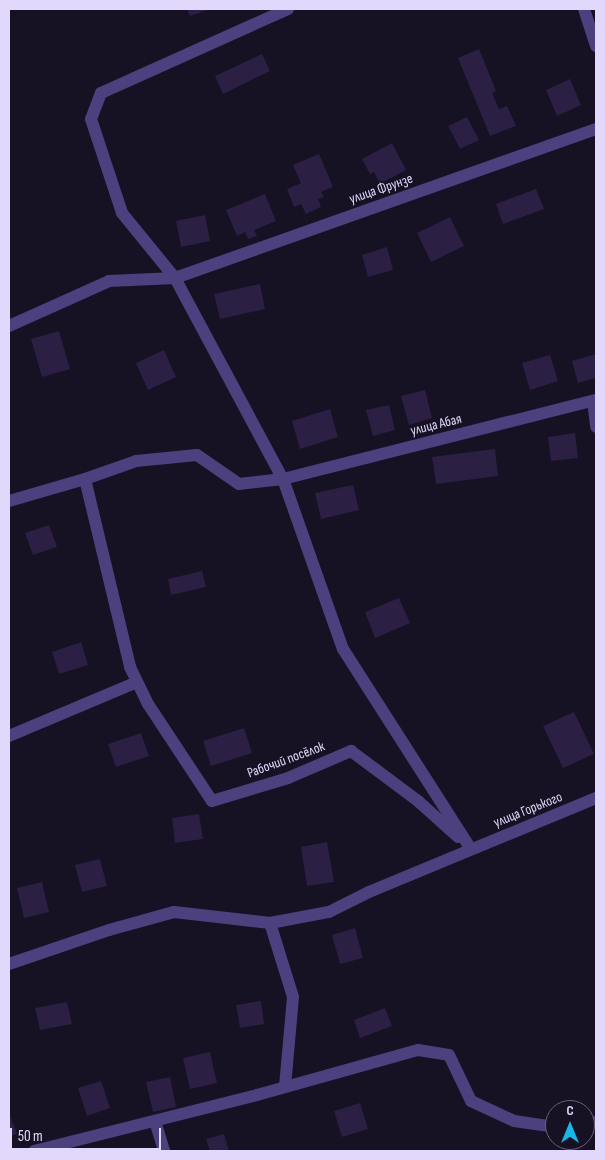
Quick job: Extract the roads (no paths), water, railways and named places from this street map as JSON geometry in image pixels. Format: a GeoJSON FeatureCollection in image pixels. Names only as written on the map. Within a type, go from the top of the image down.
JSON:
{"type":"FeatureCollection","features":[{"type":"Feature","properties":{"kind":"street"},"geometry":{"type":"LineString","coordinates":[[9,964],[109,930],[174,912],[270,923],[328,912],[369,892],[471,849],[343,649],[283,479],[175,278],[122,213],[91,120],[101,93],[288,9]]}},
{"type":"Feature","properties":{"kind":"street"},"geometry":{"type":"LineString","coordinates":[[584,9],[596,46]]}},
{"type":"Feature","properties":{"kind":"street","name":"улица Фрунзе"},"geometry":{"type":"LineString","coordinates":[[175,278],[596,129]]}},
{"type":"Feature","properties":{"kind":"street"},"geometry":{"type":"LineString","coordinates":[[9,326],[109,281],[175,278]]}},
{"type":"Feature","properties":{"kind":"street"},"geometry":{"type":"LineString","coordinates":[[595,400],[596,427]]}},
{"type":"Feature","properties":{"kind":"street","name":"улица Абая"},"geometry":{"type":"LineString","coordinates":[[283,479],[595,400]]}},
{"type":"Feature","properties":{"kind":"street"},"geometry":{"type":"LineString","coordinates":[[9,501],[136,462],[197,455],[239,484],[283,479]]}},
{"type":"Feature","properties":{"kind":"street","name":"Рабочий посёлок"},"geometry":{"type":"LineString","coordinates":[[85,479],[130,667],[148,704],[212,800],[288,778],[351,752],[418,800],[471,849]]}},
{"type":"Feature","properties":{"kind":"street"},"geometry":{"type":"LineString","coordinates":[[9,736],[137,682]]}},
{"type":"Feature","properties":{"kind":"street","name":"улица Горького"},"geometry":{"type":"LineString","coordinates":[[471,849],[596,798]]}},
{"type":"Feature","properties":{"kind":"street"},"geometry":{"type":"LineString","coordinates":[[270,923],[293,997],[285,1087]]}},
{"type":"Feature","properties":{"kind":"street"},"geometry":{"type":"LineString","coordinates":[[34,1151],[285,1087],[418,1050],[449,1054],[471,1101],[514,1121],[545,1126]]}},
{"type":"Feature","properties":{"kind":"street"},"geometry":{"type":"LineString","coordinates":[[155,1121],[164,1151]]}}]}
